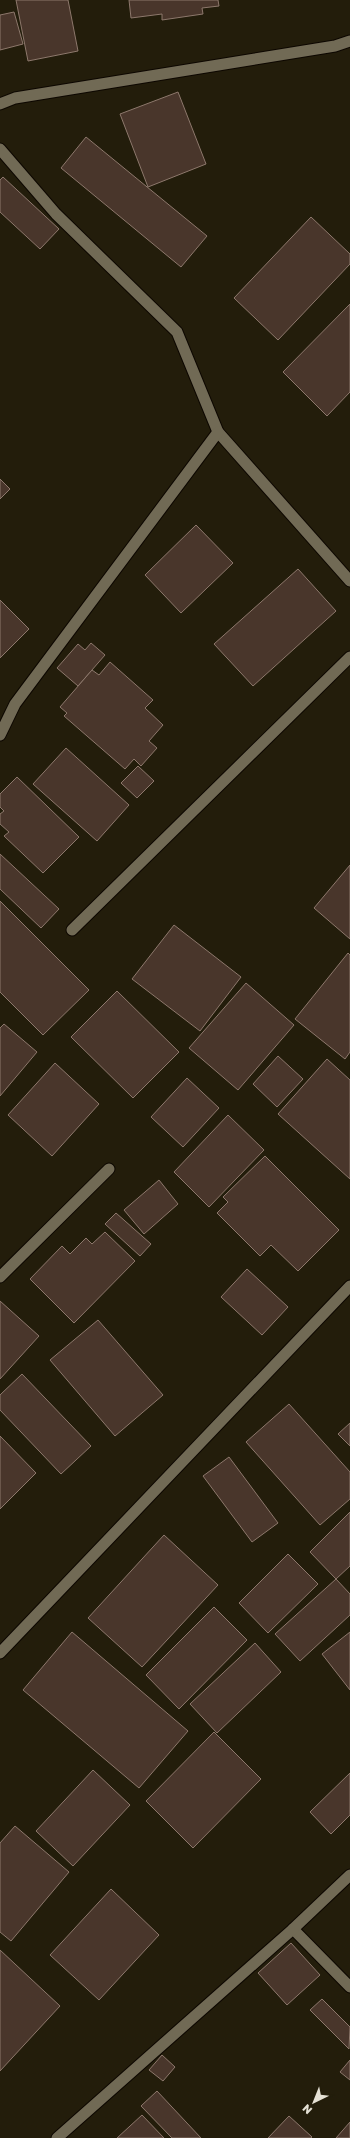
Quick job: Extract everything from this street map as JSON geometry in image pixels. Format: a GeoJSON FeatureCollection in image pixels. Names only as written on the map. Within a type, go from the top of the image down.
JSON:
{"type":"FeatureCollection","features":[{"type":"Feature","properties":{"kind":"street"},"geometry":{"type":"LineString","coordinates":[[0,104],[15,98],[335,46],[350,41]]}},
{"type":"Feature","properties":{"kind":"street"},"geometry":{"type":"LineString","coordinates":[[0,149],[56,214],[176,332],[218,432],[350,581]]}},
{"type":"Feature","properties":{"kind":"street"},"geometry":{"type":"LineString","coordinates":[[0,735],[15,704],[218,432]]}},
{"type":"Feature","properties":{"kind":"street"},"geometry":{"type":"LineString","coordinates":[[72,930],[350,657]]}},
{"type":"Feature","properties":{"kind":"street"},"geometry":{"type":"LineString","coordinates":[[0,1277],[109,1168]]}},
{"type":"Feature","properties":{"kind":"street"},"geometry":{"type":"LineString","coordinates":[[0,1653],[350,1286]]}},
{"type":"Feature","properties":{"kind":"street"},"geometry":{"type":"LineString","coordinates":[[57,2138],[293,1929],[350,1875]]}},
{"type":"Feature","properties":{"kind":"street"},"geometry":{"type":"LineString","coordinates":[[293,1929],[350,1987]]}},
{"type":"Feature","properties":{"kind":"building"},"geometry":{"type":"Polygon","coordinates":[[[16,0],[68,0],[78,51],[28,61],[16,0]]]}},
{"type":"Feature","properties":{"kind":"building"},"geometry":{"type":"Polygon","coordinates":[[[129,0],[218,0],[219,6],[202,8],[203,14],[162,20],[162,14],[131,18],[129,0]]]}},
{"type":"Feature","properties":{"kind":"building"},"geometry":{"type":"Polygon","coordinates":[[[14,12],[23,44],[0,50],[0,15],[14,12]]]}},
{"type":"Feature","properties":{"kind":"building"},"geometry":{"type":"Polygon","coordinates":[[[178,92],[206,164],[148,187],[120,114],[178,92]]]}},
{"type":"Feature","properties":{"kind":"building"},"geometry":{"type":"Polygon","coordinates":[[[86,137],[207,236],[181,267],[61,168],[86,137]]]}},
{"type":"Feature","properties":{"kind":"building"},"geometry":{"type":"Polygon","coordinates":[[[3,177],[59,229],[40,249],[0,212],[0,180],[3,177]]]}},
{"type":"Feature","properties":{"kind":"building"},"geometry":{"type":"Polygon","coordinates":[[[311,217],[350,254],[350,264],[278,340],[234,298],[311,217]]]}},
{"type":"Feature","properties":{"kind":"building"},"geometry":{"type":"Polygon","coordinates":[[[350,304],[350,392],[327,416],[283,372],[350,304]]]}},
{"type":"Feature","properties":{"kind":"building"},"geometry":{"type":"Polygon","coordinates":[[[0,479],[10,489],[0,499],[0,479]]]}},
{"type":"Feature","properties":{"kind":"building"},"geometry":{"type":"Polygon","coordinates":[[[196,525],[233,563],[181,613],[145,575],[196,525]]]}},
{"type":"Feature","properties":{"kind":"building"},"geometry":{"type":"Polygon","coordinates":[[[298,569],[336,611],[253,686],[214,644],[298,569]]]}},
{"type":"Feature","properties":{"kind":"building"},"geometry":{"type":"Polygon","coordinates":[[[0,600],[29,629],[0,658],[0,600]]]}},
{"type":"Feature","properties":{"kind":"building"},"geometry":{"type":"Polygon","coordinates":[[[91,643],[105,655],[78,686],[57,668],[78,644],[85,650],[91,643]]]}},
{"type":"Feature","properties":{"kind":"building"},"geometry":{"type":"Polygon","coordinates":[[[110,662],[153,700],[145,708],[163,725],[149,741],[157,748],[141,766],[134,759],[125,769],[64,716],[67,713],[60,707],[92,670],[99,675],[110,662]]]}},
{"type":"Feature","properties":{"kind":"building"},"geometry":{"type":"Polygon","coordinates":[[[66,748],[129,805],[97,841],[33,784],[66,748]]]}},
{"type":"Feature","properties":{"kind":"building"},"geometry":{"type":"Polygon","coordinates":[[[138,766],[154,781],[137,798],[121,783],[138,766]]]}},
{"type":"Feature","properties":{"kind":"building"},"geometry":{"type":"Polygon","coordinates":[[[17,777],[79,837],[43,873],[4,836],[9,832],[0,824],[0,814],[4,811],[0,807],[0,794],[17,777]]]}},
{"type":"Feature","properties":{"kind":"building"},"geometry":{"type":"Polygon","coordinates":[[[0,854],[59,909],[41,928],[0,889],[0,854]]]}},
{"type":"Feature","properties":{"kind":"building"},"geometry":{"type":"Polygon","coordinates":[[[350,865],[350,939],[314,908],[350,865]]]}},
{"type":"Feature","properties":{"kind":"building"},"geometry":{"type":"Polygon","coordinates":[[[0,901],[89,990],[43,1035],[0,992],[0,901]]]}},
{"type":"Feature","properties":{"kind":"building"},"geometry":{"type":"Polygon","coordinates":[[[174,925],[241,977],[200,1031],[132,979],[174,925]]]}},
{"type":"Feature","properties":{"kind":"building"},"geometry":{"type":"Polygon","coordinates":[[[348,953],[350,955],[350,1052],[345,1059],[295,1019],[348,953]]]}},
{"type":"Feature","properties":{"kind":"building"},"geometry":{"type":"Polygon","coordinates":[[[246,983],[294,1025],[238,1090],[189,1048],[246,983]]]}},
{"type":"Feature","properties":{"kind":"building"},"geometry":{"type":"Polygon","coordinates":[[[117,991],[179,1052],[133,1098],[71,1037],[117,991]]]}},
{"type":"Feature","properties":{"kind":"building"},"geometry":{"type":"Polygon","coordinates":[[[4,1024],[37,1052],[0,1096],[0,1028],[4,1024]]]}},
{"type":"Feature","properties":{"kind":"building"},"geometry":{"type":"Polygon","coordinates":[[[278,1056],[303,1079],[277,1107],[253,1084],[278,1056]]]}},
{"type":"Feature","properties":{"kind":"building"},"geometry":{"type":"Polygon","coordinates":[[[327,1059],[350,1080],[350,1179],[278,1114],[327,1059]]]}},
{"type":"Feature","properties":{"kind":"building"},"geometry":{"type":"Polygon","coordinates":[[[55,1063],[99,1104],[52,1156],[8,1115],[55,1063]]]}},
{"type":"Feature","properties":{"kind":"building"},"geometry":{"type":"Polygon","coordinates":[[[187,1078],[219,1108],[183,1147],[151,1117],[187,1078]]]}},
{"type":"Feature","properties":{"kind":"building"},"geometry":{"type":"Polygon","coordinates":[[[228,1115],[264,1150],[209,1207],[174,1172],[228,1115]]]}},
{"type":"Feature","properties":{"kind":"building"},"geometry":{"type":"Polygon","coordinates":[[[265,1156],[339,1230],[298,1271],[271,1245],[260,1256],[217,1213],[228,1202],[223,1197],[265,1156]]]}},
{"type":"Feature","properties":{"kind":"building"},"geometry":{"type":"Polygon","coordinates":[[[159,1180],[178,1204],[144,1234],[124,1210],[159,1180]]]}},
{"type":"Feature","properties":{"kind":"building"},"geometry":{"type":"Polygon","coordinates":[[[116,1213],[151,1244],[140,1256],[105,1224],[116,1213]]]}},
{"type":"Feature","properties":{"kind":"building"},"geometry":{"type":"Polygon","coordinates":[[[105,1232],[135,1261],[74,1323],[30,1279],[62,1246],[70,1254],[86,1238],[92,1244],[105,1232]]]}},
{"type":"Feature","properties":{"kind":"building"},"geometry":{"type":"Polygon","coordinates":[[[247,1269],[288,1307],[262,1335],[221,1297],[247,1269]]]}},
{"type":"Feature","properties":{"kind":"building"},"geometry":{"type":"Polygon","coordinates":[[[0,1301],[39,1336],[0,1379],[0,1301]]]}},
{"type":"Feature","properties":{"kind":"building"},"geometry":{"type":"Polygon","coordinates":[[[98,1320],[163,1395],[115,1436],[50,1360],[98,1320]]]}},
{"type":"Feature","properties":{"kind":"building"},"geometry":{"type":"Polygon","coordinates":[[[22,1374],[91,1446],[61,1474],[0,1410],[0,1395],[22,1374]]]}},
{"type":"Feature","properties":{"kind":"building"},"geometry":{"type":"Polygon","coordinates":[[[289,1404],[350,1472],[350,1499],[320,1525],[246,1442],[289,1404]]]}},
{"type":"Feature","properties":{"kind":"building"},"geometry":{"type":"Polygon","coordinates":[[[350,1423],[350,1446],[338,1434],[350,1423]]]}},
{"type":"Feature","properties":{"kind":"building"},"geometry":{"type":"Polygon","coordinates":[[[0,1436],[36,1473],[0,1509],[0,1436]]]}},
{"type":"Feature","properties":{"kind":"building"},"geometry":{"type":"Polygon","coordinates":[[[229,1457],[278,1523],[252,1542],[203,1476],[229,1457]]]}},
{"type":"Feature","properties":{"kind":"building"},"geometry":{"type":"Polygon","coordinates":[[[350,1512],[350,1566],[336,1579],[310,1552],[350,1512]]]}},
{"type":"Feature","properties":{"kind":"building"},"geometry":{"type":"Polygon","coordinates":[[[164,1535],[218,1585],[142,1667],[88,1618],[164,1535]]]}},
{"type":"Feature","properties":{"kind":"building"},"geometry":{"type":"Polygon","coordinates":[[[288,1554],[318,1584],[268,1633],[239,1603],[288,1554]]]}},
{"type":"Feature","properties":{"kind":"building"},"geometry":{"type":"Polygon","coordinates":[[[336,1579],[350,1594],[350,1615],[300,1661],[275,1634],[336,1579]]]}},
{"type":"Feature","properties":{"kind":"building"},"geometry":{"type":"Polygon","coordinates":[[[214,1607],[247,1640],[179,1709],[146,1675],[214,1607]]]}},
{"type":"Feature","properties":{"kind":"building"},"geometry":{"type":"Polygon","coordinates":[[[72,1632],[188,1731],[139,1788],[23,1690],[72,1632]]]}},
{"type":"Feature","properties":{"kind":"building"},"geometry":{"type":"Polygon","coordinates":[[[350,1632],[350,1690],[322,1654],[350,1632]]]}},
{"type":"Feature","properties":{"kind":"building"},"geometry":{"type":"Polygon","coordinates":[[[255,1643],[281,1672],[217,1733],[190,1704],[255,1643]]]}},
{"type":"Feature","properties":{"kind":"building"},"geometry":{"type":"Polygon","coordinates":[[[214,1732],[261,1779],[193,1848],[146,1801],[214,1732]]]}},
{"type":"Feature","properties":{"kind":"building"},"geometry":{"type":"Polygon","coordinates":[[[93,1770],[130,1805],[73,1866],[36,1831],[93,1770]]]}},
{"type":"Feature","properties":{"kind":"building"},"geometry":{"type":"Polygon","coordinates":[[[350,1773],[350,1815],[331,1834],[310,1812],[350,1773]]]}},
{"type":"Feature","properties":{"kind":"building"},"geometry":{"type":"Polygon","coordinates":[[[15,1826],[69,1872],[11,1941],[0,1932],[0,1843],[15,1826]]]}},
{"type":"Feature","properties":{"kind":"building"},"geometry":{"type":"Polygon","coordinates":[[[111,1889],[159,1935],[99,2000],[50,1955],[111,1889]]]}},
{"type":"Feature","properties":{"kind":"building"},"geometry":{"type":"Polygon","coordinates":[[[291,1943],[320,1975],[287,2005],[258,1973],[291,1943]]]}},
{"type":"Feature","properties":{"kind":"building"},"geometry":{"type":"Polygon","coordinates":[[[0,1950],[60,2006],[0,2071],[0,1950]]]}},
{"type":"Feature","properties":{"kind":"building"},"geometry":{"type":"Polygon","coordinates":[[[322,1999],[350,2027],[349,2049],[310,2010],[322,1999]]]}},
{"type":"Feature","properties":{"kind":"building"},"geometry":{"type":"Polygon","coordinates":[[[162,2055],[175,2067],[163,2081],[149,2070],[162,2055]]]}},
{"type":"Feature","properties":{"kind":"building"},"geometry":{"type":"Polygon","coordinates":[[[350,2060],[350,2080],[340,2072],[350,2060]]]}},
{"type":"Feature","properties":{"kind":"building"},"geometry":{"type":"Polygon","coordinates":[[[157,2091],[201,2138],[172,2138],[141,2106],[157,2091]]]}},
{"type":"Feature","properties":{"kind":"building"},"geometry":{"type":"Polygon","coordinates":[[[142,2115],[164,2138],[117,2138],[142,2115]]]}},
{"type":"Feature","properties":{"kind":"building"},"geometry":{"type":"Polygon","coordinates":[[[289,2116],[312,2137],[268,2138],[289,2116]]]}},
{"type":"Feature","properties":{"kind":"building"},"geometry":{"type":"Polygon","coordinates":[[[350,2122],[350,2138],[336,2138],[350,2122]]]}}]}
